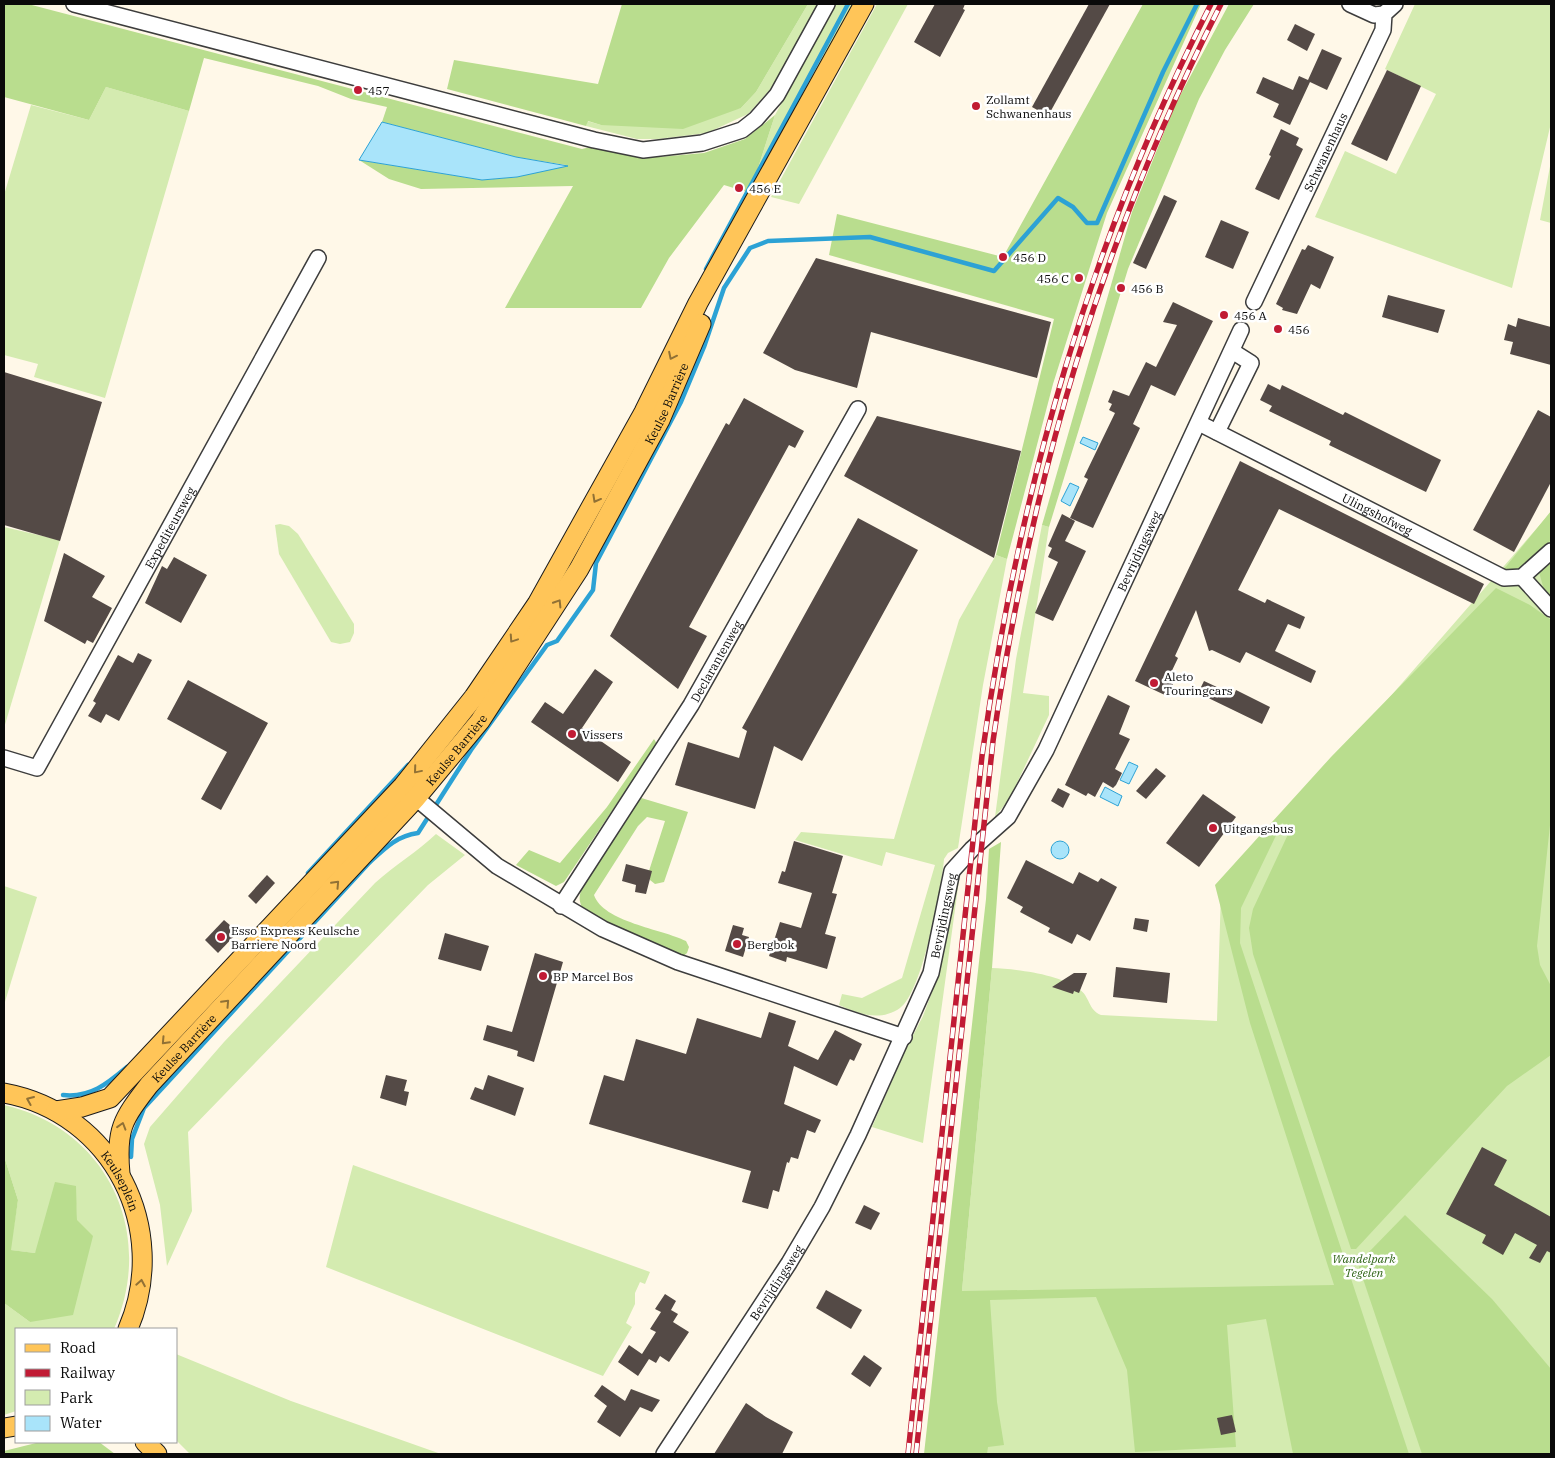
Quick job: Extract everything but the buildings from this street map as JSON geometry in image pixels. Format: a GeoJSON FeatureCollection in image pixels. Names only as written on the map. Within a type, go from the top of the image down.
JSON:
{"type":"FeatureCollection","features":[{"type":"Feature","properties":{"kind":"main road","name":"Keulse Barrière"},"geometry":{"type":"LineString","coordinates":[[56,1111],[82,1107],[110,1098],[373,818],[441,740],[474,697],[537,604],[644,412],[698,303],[864,4]]}},
{"type":"Feature","properties":{"kind":"main road","name":"Keulse Barrière"},"geometry":{"type":"LineString","coordinates":[[120,1174],[119,1140],[127,1113],[149,1085],[416,798],[480,721],[579,569],[660,420],[710,303],[720,266]]}},
{"type":"Feature","properties":{"kind":"main road","name":"Keulseplein"},"geometry":{"type":"LineString","coordinates":[[4,1093],[21,1096],[56,1111],[92,1138],[120,1174],[135,1206],[142,1240],[143,1275],[136,1310],[128,1328]]}},
{"type":"Feature","properties":{"kind":"main road"},"geometry":{"type":"LineString","coordinates":[[146,1443],[156,1454]]}},
{"type":"Feature","properties":{"kind":"street"},"geometry":{"type":"LineString","coordinates":[[74,4],[585,137],[643,150],[702,143],[742,130],[756,119],[777,95],[827,4]]}},
{"type":"Feature","properties":{"kind":"street"},"geometry":{"type":"LineString","coordinates":[[1350,4],[1374,15],[1389,9]]}},
{"type":"Feature","properties":{"kind":"street","name":"Schwanenhaus"},"geometry":{"type":"LineString","coordinates":[[1254,302],[1383,30],[1389,9]]}},
{"type":"Feature","properties":{"kind":"street","name":"Expediteursweg"},"geometry":{"type":"LineString","coordinates":[[4,758],[37,768],[318,258]]}},
{"type":"Feature","properties":{"kind":"street","name":"Bevrijdingsweg"},"geometry":{"type":"LineString","coordinates":[[664,1454],[789,1263],[808,1231],[858,1135],[904,1037],[931,973],[952,871],[972,849],[1008,817],[1046,750],[1242,330]]}},
{"type":"Feature","properties":{"kind":"street"},"geometry":{"type":"LineString","coordinates":[[1217,432],[1250,363],[1232,352]]}},
{"type":"Feature","properties":{"kind":"street","name":"Declarantenweg"},"geometry":{"type":"LineString","coordinates":[[560,906],[691,705],[858,408]]}},
{"type":"Feature","properties":{"kind":"street","name":"Ulingshofweg"},"geometry":{"type":"LineString","coordinates":[[1199,423],[1504,578],[1522,577]]}},
{"type":"Feature","properties":{"kind":"street"},"geometry":{"type":"LineString","coordinates":[[1551,551],[1522,577],[1551,609]]}},
{"type":"Feature","properties":{"kind":"street"},"geometry":{"type":"LineString","coordinates":[[416,798],[497,866],[560,906],[603,929],[678,962],[904,1037]]}},
{"type":"Feature","properties":{"kind":"green space"},"geometry":{"type":"Polygon","coordinates":[[[4,4],[28,4],[582,149],[599,145],[659,157],[704,153],[745,139],[775,115],[750,193],[724,185],[669,258],[641,308],[505,308],[573,186],[421,189],[389,179],[359,160],[482,180],[517,177],[566,165],[516,157],[382,122],[387,107],[351,99],[318,86],[204,58],[189,111],[106,87],[89,120],[4,97],[4,4]]]}},
{"type":"Feature","properties":{"kind":"green space"},"geometry":{"type":"Polygon","coordinates":[[[622,4],[808,4],[756,92],[741,108],[683,129],[601,125],[588,121],[586,126],[447,89],[454,60],[598,84],[622,4]]]}},
{"type":"Feature","properties":{"kind":"green space"},"geometry":{"type":"Polygon","coordinates":[[[808,4],[819,4],[774,85],[748,114],[707,133],[658,139],[637,139],[586,126],[587,121],[601,125],[741,108],[756,92],[808,4]]]}},
{"type":"Feature","properties":{"kind":"green space"},"geometry":{"type":"Polygon","coordinates":[[[836,4],[854,4],[750,193],[775,115],[836,4]]]}},
{"type":"Feature","properties":{"kind":"green space"},"geometry":{"type":"Polygon","coordinates":[[[877,4],[908,4],[799,204],[771,197],[877,4]]]}},
{"type":"Feature","properties":{"kind":"green space"},"geometry":{"type":"Polygon","coordinates":[[[1143,4],[1201,4],[1107,213],[1053,384],[1007,559],[996,555],[1054,319],[829,255],[837,214],[1003,257],[1143,4]]]}},
{"type":"Feature","properties":{"kind":"green space"},"geometry":{"type":"Polygon","coordinates":[[[1229,4],[1254,4],[1225,50],[1199,99],[1128,269],[1049,527],[1042,525],[1132,212],[1175,105],[1229,4]]]}},
{"type":"Feature","properties":{"kind":"green space"},"geometry":{"type":"Polygon","coordinates":[[[1415,4],[1551,4],[1551,123],[1512,288],[1315,217],[1345,151],[1396,174],[1436,94],[1385,69],[1415,4]]]}},
{"type":"Feature","properties":{"kind":"green space"},"geometry":{"type":"Polygon","coordinates":[[[106,87],[189,111],[105,398],[34,377],[38,364],[4,355],[4,195],[31,105],[89,120],[106,87]]]}},
{"type":"Feature","properties":{"kind":"green space"},"geometry":{"type":"Polygon","coordinates":[[[1551,161],[1551,223],[1540,220],[1551,161]]]}},
{"type":"Feature","properties":{"kind":"green space"},"geometry":{"type":"Polygon","coordinates":[[[1551,511],[1551,540],[1525,565],[1518,568],[1504,569],[1551,511]]]}},
{"type":"Feature","properties":{"kind":"green space","name":"Wandelpark Tegelen"},"geometry":{"type":"Polygon","coordinates":[[[1551,512],[1551,1454],[931,1454],[962,1291],[992,968],[1037,973],[1071,984],[1083,992],[1094,1010],[1101,1015],[1217,1021],[1221,891],[1551,512]]]}},
{"type":"Feature","properties":{"kind":"green space"},"geometry":{"type":"Polygon","coordinates":[[[275,525],[289,526],[298,534],[354,624],[354,633],[350,642],[340,644],[331,642],[279,554],[275,525]]]}},
{"type":"Feature","properties":{"kind":"green space"},"geometry":{"type":"Polygon","coordinates":[[[1042,525],[1049,527],[1023,693],[1049,696],[1049,715],[1010,798],[995,817],[1016,659],[1042,525]]]}},
{"type":"Feature","properties":{"kind":"green space"},"geometry":{"type":"Polygon","coordinates":[[[4,527],[60,540],[4,728],[4,527]]]}},
{"type":"Feature","properties":{"kind":"green space"},"geometry":{"type":"Polygon","coordinates":[[[996,555],[1007,559],[983,685],[958,848],[948,853],[944,859],[930,938],[916,982],[908,998],[900,1008],[885,1015],[862,1014],[839,1005],[842,994],[862,998],[902,978],[935,865],[886,852],[882,866],[795,840],[801,832],[894,839],[959,620],[996,555]]]}},
{"type":"Feature","properties":{"kind":"green space"},"geometry":{"type":"Polygon","coordinates":[[[1551,561],[1551,601],[1546,597],[1539,572],[1551,561]]]}},
{"type":"Feature","properties":{"kind":"green space"},"geometry":{"type":"Polygon","coordinates":[[[1496,588],[1530,605],[1551,620],[1551,816],[1537,946],[1540,965],[1551,986],[1551,1055],[1507,1086],[1356,1249],[1351,1249],[1253,954],[1249,928],[1253,909],[1291,828],[1282,823],[1241,908],[1240,943],[1409,1454],[1293,1454],[1266,1319],[1227,1325],[1236,1447],[1135,1452],[1127,1370],[1096,1297],[990,1300],[997,1402],[1004,1445],[988,1447],[987,1454],[924,1454],[986,899],[989,849],[1001,842],[992,968],[962,1291],[1334,1285],[1250,1023],[1215,885],[1331,757],[1496,588]]]}},
{"type":"Feature","properties":{"kind":"green space"},"geometry":{"type":"Polygon","coordinates":[[[654,739],[657,744],[564,882],[556,886],[516,865],[529,850],[560,863],[607,807],[654,739]]]}},
{"type":"Feature","properties":{"kind":"green space"},"geometry":{"type":"Polygon","coordinates":[[[638,797],[688,812],[664,882],[655,884],[650,880],[648,874],[665,821],[647,817],[638,826],[594,895],[609,912],[621,918],[686,941],[689,947],[687,953],[680,959],[587,917],[581,904],[580,893],[584,883],[638,797]]]}},
{"type":"Feature","properties":{"kind":"green space"},"geometry":{"type":"Polygon","coordinates":[[[436,834],[465,855],[428,885],[188,1132],[192,1211],[167,1266],[160,1205],[144,1144],[150,1127],[224,1042],[375,883],[436,834]]]}},
{"type":"Feature","properties":{"kind":"green space"},"geometry":{"type":"Polygon","coordinates":[[[960,873],[923,1143],[872,1127],[904,1053],[923,1016],[932,992],[955,880],[960,873]]]}},
{"type":"Feature","properties":{"kind":"green space"},"geometry":{"type":"Polygon","coordinates":[[[4,886],[37,897],[4,1005],[4,886]]]}},
{"type":"Feature","properties":{"kind":"green space"},"geometry":{"type":"Polygon","coordinates":[[[4,1105],[40,1118],[71,1137],[96,1161],[114,1190],[125,1222],[129,1257],[126,1293],[114,1328],[15,1328],[15,1411],[4,1415],[4,1303],[30,1322],[77,1220],[75,1186],[35,1253],[10,1250],[18,1200],[4,1156],[4,1105]]]}},
{"type":"Feature","properties":{"kind":"green space"},"geometry":{"type":"Polygon","coordinates":[[[4,1156],[18,1200],[11,1250],[35,1253],[55,1182],[76,1186],[77,1220],[93,1236],[73,1315],[30,1322],[4,1303],[4,1156]]]}},
{"type":"Feature","properties":{"kind":"green space"},"geometry":{"type":"Polygon","coordinates":[[[353,1165],[650,1272],[645,1284],[640,1282],[635,1293],[635,1304],[626,1323],[632,1327],[603,1376],[326,1267],[353,1165]]]}},
{"type":"Feature","properties":{"kind":"green space"},"geometry":{"type":"Polygon","coordinates":[[[1405,1215],[1492,1299],[1551,1369],[1551,1454],[1422,1454],[1359,1267],[1366,1255],[1405,1215]]]}},
{"type":"Feature","properties":{"kind":"green space"},"geometry":{"type":"Polygon","coordinates":[[[178,1355],[291,1401],[441,1454],[190,1454],[178,1442],[178,1355]]]}},
{"type":"Feature","properties":{"kind":"green space"},"geometry":{"type":"Polygon","coordinates":[[[36,1443],[100,1443],[115,1454],[4,1454],[4,1451],[36,1443]]]}},
{"type":"Feature","properties":{"kind":"water"},"geometry":{"type":"Polygon","coordinates":[[[382,122],[516,157],[568,166],[517,177],[482,180],[359,160],[382,122]]]}},
{"type":"Feature","properties":{"kind":"water"},"geometry":{"type":"Polygon","coordinates":[[[1083,437],[1098,443],[1095,450],[1080,443],[1083,437]]]}},
{"type":"Feature","properties":{"kind":"water"},"geometry":{"type":"Polygon","coordinates":[[[1070,483],[1079,487],[1070,506],[1061,501],[1070,483]]]}},
{"type":"Feature","properties":{"kind":"water"},"geometry":{"type":"Polygon","coordinates":[[[1129,762],[1138,766],[1129,784],[1120,780],[1129,762]]]}},
{"type":"Feature","properties":{"kind":"water"},"geometry":{"type":"Polygon","coordinates":[[[1105,787],[1122,796],[1118,806],[1100,797],[1105,787]]]}},
{"type":"Feature","properties":{"kind":"water"},"geometry":{"type":"Polygon","coordinates":[[[1060,841],[1066,844],[1069,850],[1066,856],[1060,859],[1054,856],[1051,850],[1054,844],[1060,841]]]}},
{"type":"Feature","properties":{"kind":"waterway"},"geometry":{"type":"LineString","coordinates":[[706,269],[848,4]]}},
{"type":"Feature","properties":{"kind":"waterway"},"geometry":{"type":"LineString","coordinates":[[131,1157],[132,1139],[144,1108],[369,863],[397,840],[418,833],[471,750],[547,645],[557,641],[593,590],[596,563],[681,402],[704,347],[724,288],[750,248],[768,241],[870,237],[994,271],[1058,198],[1073,207],[1087,223],[1097,223],[1163,72],[1197,4]]}},
{"type":"Feature","properties":{"kind":"waterway"},"geometry":{"type":"LineString","coordinates":[[308,873],[408,765]]}},
{"type":"Feature","properties":{"kind":"waterway"},"geometry":{"type":"LineString","coordinates":[[63,1095],[90,1092],[105,1084],[127,1067]]}},
{"type":"Feature","properties":{"kind":"railway"},"geometry":{"type":"LineString","coordinates":[[908,1454],[982,756],[997,657],[1016,560],[1039,464],[1065,370],[1095,277],[1129,185],[1168,94],[1211,4]]}},
{"type":"Feature","properties":{"kind":"railway"},"geometry":{"type":"LineString","coordinates":[[916,1454],[993,741],[1009,644],[1028,548],[1050,455],[1076,363],[1106,272],[1140,182],[1178,93],[1221,4]]}},
{"type":"Feature","properties":{"kind":"place","name":"457"},"geometry":{"type":"Point","coordinates":[358,90]}},
{"type":"Feature","properties":{"kind":"place","name":"Zollamt Schwanenhaus"},"geometry":{"type":"Point","coordinates":[976,106]}},
{"type":"Feature","properties":{"kind":"place","name":"456 E"},"geometry":{"type":"Point","coordinates":[739,188]}},
{"type":"Feature","properties":{"kind":"place","name":"456 D"},"geometry":{"type":"Point","coordinates":[1003,257]}},
{"type":"Feature","properties":{"kind":"place","name":"456 C"},"geometry":{"type":"Point","coordinates":[1079,278]}},
{"type":"Feature","properties":{"kind":"place","name":"456 B"},"geometry":{"type":"Point","coordinates":[1121,288]}},
{"type":"Feature","properties":{"kind":"place","name":"456 A"},"geometry":{"type":"Point","coordinates":[1224,315]}},
{"type":"Feature","properties":{"kind":"place","name":"456"},"geometry":{"type":"Point","coordinates":[1278,329]}},
{"type":"Feature","properties":{"kind":"place","name":"Aleto Touringcars"},"geometry":{"type":"Point","coordinates":[1154,683]}},
{"type":"Feature","properties":{"kind":"place","name":"Vissers"},"geometry":{"type":"Point","coordinates":[572,734]}},
{"type":"Feature","properties":{"kind":"place","name":"Uitgangsbus"},"geometry":{"type":"Point","coordinates":[1213,828]}},
{"type":"Feature","properties":{"kind":"place","name":"Esso Express Keulsche Barriere Noord"},"geometry":{"type":"Point","coordinates":[221,937]}},
{"type":"Feature","properties":{"kind":"place","name":"Bergbok"},"geometry":{"type":"Point","coordinates":[737,944]}},
{"type":"Feature","properties":{"kind":"place","name":"BP Marcel Bos"},"geometry":{"type":"Point","coordinates":[543,976]}}]}
